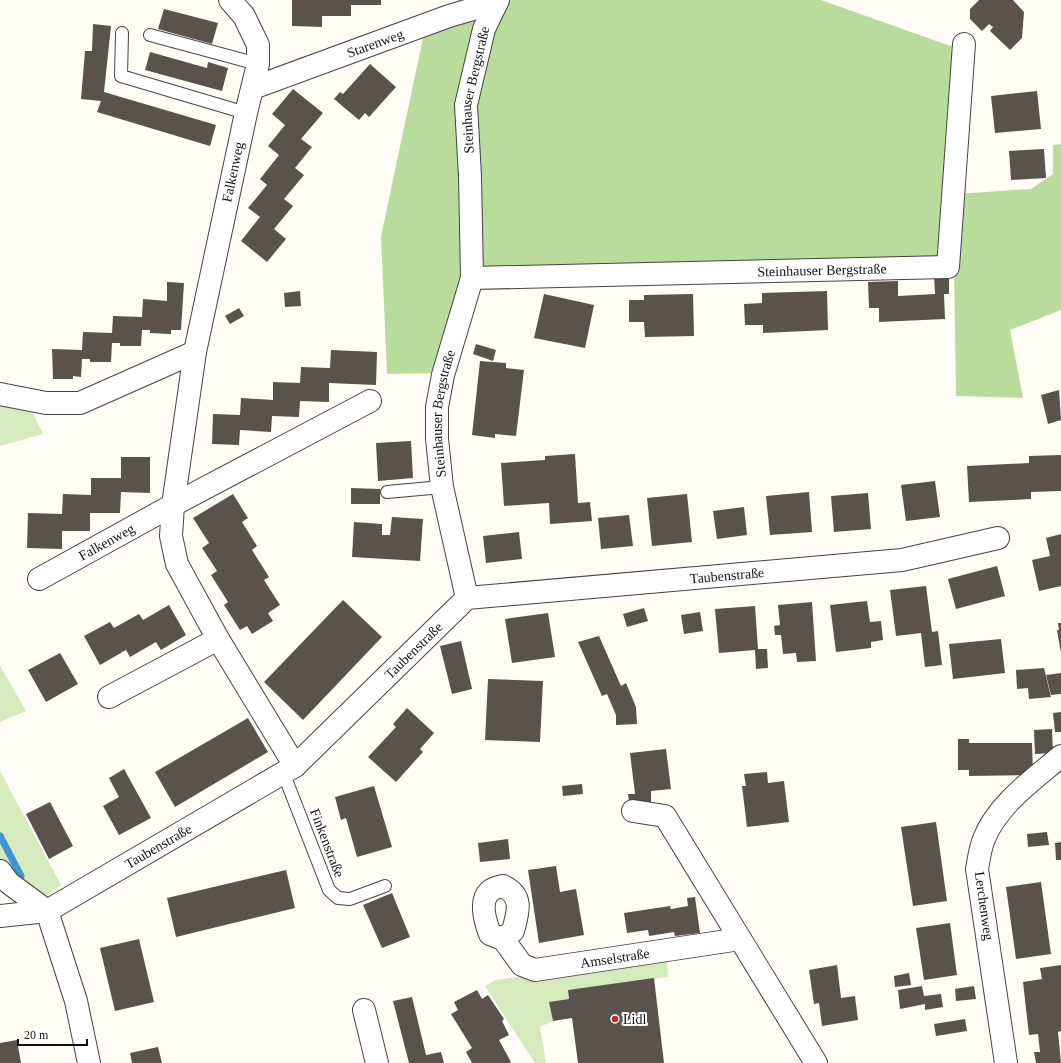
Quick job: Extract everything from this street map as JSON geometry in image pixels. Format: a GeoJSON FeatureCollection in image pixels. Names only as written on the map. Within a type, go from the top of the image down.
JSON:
{"type":"FeatureCollection","features":[{"type":"Feature","properties":{"kind":"street","name":"Falkenweg"},"geometry":{"type":"LineString","coordinates":[[230,0],[244,16],[258,45],[258,64],[246,113],[195,352],[173,505],[171,536],[177,564],[289,769]]}},
{"type":"Feature","properties":{"kind":"street","name":"Starenweg"},"geometry":{"type":"LineString","coordinates":[[253,88],[449,16],[497,1]]}},
{"type":"Feature","properties":{"kind":"street","name":"Steinhauser Bergstraße"},"geometry":{"type":"LineString","coordinates":[[467,598],[442,487],[437,439],[437,407],[443,375],[472,278],[470,176],[466,105],[484,29],[497,1]]}},
{"type":"Feature","properties":{"kind":"street","name":"Steinhauser Bergstraße"},"geometry":{"type":"LineString","coordinates":[[472,278],[948,267],[964,44]]}},
{"type":"Feature","properties":{"kind":"street"},"geometry":{"type":"LineString","coordinates":[[0,394],[46,403],[80,403],[195,352]]}},
{"type":"Feature","properties":{"kind":"street","name":"Falkenweg"},"geometry":{"type":"LineString","coordinates":[[39,579],[173,505],[370,401]]}},
{"type":"Feature","properties":{"kind":"street","name":"Taubenstraße"},"geometry":{"type":"LineString","coordinates":[[47,911],[289,769],[467,598],[902,560],[998,538]]}},
{"type":"Feature","properties":{"kind":"street"},"geometry":{"type":"LineString","coordinates":[[109,697],[218,639]]}},
{"type":"Feature","properties":{"kind":"street","name":"Lerchenweg"},"geometry":{"type":"LineString","coordinates":[[1006,1063],[977,869],[983,840],[993,819],[1006,803],[1061,756]]}},
{"type":"Feature","properties":{"kind":"street"},"geometry":{"type":"LineString","coordinates":[[633,811],[665,816],[816,1063]]}},
{"type":"Feature","properties":{"kind":"street"},"geometry":{"type":"LineString","coordinates":[[0,871],[9,883],[47,911],[76,1001],[89,1063]]}},
{"type":"Feature","properties":{"kind":"street"},"geometry":{"type":"LineString","coordinates":[[0,916],[47,911]]}},
{"type":"Feature","properties":{"kind":"street","name":"Amselstraße"},"geometry":{"type":"LineString","coordinates":[[502,939],[522,965],[535,970],[740,939]]}},
{"type":"Feature","properties":{"kind":"street"},"geometry":{"type":"LineString","coordinates":[[364,1010],[377,1063]]}},
{"type":"Feature","properties":{"kind":"lane"},"geometry":{"type":"LineString","coordinates":[[122,33],[121,76],[246,113]]}},
{"type":"Feature","properties":{"kind":"lane"},"geometry":{"type":"LineString","coordinates":[[150,35],[258,64]]}},
{"type":"Feature","properties":{"kind":"lane"},"geometry":{"type":"LineString","coordinates":[[387,492],[442,487]]}},
{"type":"Feature","properties":{"kind":"lane","name":"Finkenstraße"},"geometry":{"type":"LineString","coordinates":[[289,769],[329,890],[338,898],[350,899],[386,886]]}},
{"type":"Feature","properties":{"kind":"green space"},"geometry":{"type":"Polygon","coordinates":[[[458,0],[821,0],[956,48],[952,263],[470,276],[440,373],[387,374],[381,236],[426,24],[458,0]]]}},
{"type":"Feature","properties":{"kind":"green space"},"geometry":{"type":"Polygon","coordinates":[[[1061,144],[1061,310],[1010,330],[1023,398],[956,396],[954,265],[956,194],[1031,189],[1053,174],[1053,145],[1061,144]]]}},
{"type":"Feature","properties":{"kind":"green space"},"geometry":{"type":"Polygon","coordinates":[[[0,402],[31,409],[43,434],[0,446],[0,402]]]}},
{"type":"Feature","properties":{"kind":"green space"},"geometry":{"type":"Polygon","coordinates":[[[0,666],[26,711],[0,722],[0,666]]]}},
{"type":"Feature","properties":{"kind":"green space"},"geometry":{"type":"Polygon","coordinates":[[[0,771],[61,885],[37,902],[0,868],[0,771]]]}},
{"type":"Feature","properties":{"kind":"green space"},"geometry":{"type":"Polygon","coordinates":[[[667,957],[668,977],[568,990],[569,999],[549,1002],[553,1021],[540,1027],[546,1063],[535,1063],[485,986],[495,980],[667,957]]]}},
{"type":"Feature","properties":{"kind":"building"},"geometry":{"type":"Polygon","coordinates":[[[292,0],[381,0],[381,5],[351,5],[351,16],[322,16],[322,27],[292,26],[292,0]]]}},
{"type":"Feature","properties":{"kind":"building"},"geometry":{"type":"Polygon","coordinates":[[[979,0],[1013,0],[1024,12],[1022,38],[1010,50],[990,31],[993,27],[989,24],[982,31],[970,19],[970,9],[979,0]]]}},
{"type":"Feature","properties":{"kind":"building"},"geometry":{"type":"Polygon","coordinates":[[[164,9],[218,23],[212,44],[158,29],[164,9]]]}},
{"type":"Feature","properties":{"kind":"building"},"geometry":{"type":"Polygon","coordinates":[[[93,24],[111,26],[104,92],[216,125],[210,146],[97,112],[101,101],[81,99],[85,51],[92,51],[93,24]]]}},
{"type":"Feature","properties":{"kind":"building"},"geometry":{"type":"Polygon","coordinates":[[[150,52],[207,68],[208,62],[228,68],[222,91],[145,70],[150,52]]]}},
{"type":"Feature","properties":{"kind":"building"},"geometry":{"type":"Polygon","coordinates":[[[370,64],[396,87],[369,117],[365,113],[359,120],[334,99],[340,92],[343,94],[370,64]]]}},
{"type":"Feature","properties":{"kind":"building"},"geometry":{"type":"Polygon","coordinates":[[[293,89],[323,113],[301,139],[312,147],[295,168],[304,175],[284,199],[293,206],[274,229],[286,239],[267,262],[241,241],[260,217],[248,208],[267,185],[260,179],[279,155],[268,146],[285,125],[272,114],[293,89]]]}},
{"type":"Feature","properties":{"kind":"building"},"geometry":{"type":"Polygon","coordinates":[[[1037,91],[1041,129],[995,133],[991,96],[1037,91]]]}},
{"type":"Feature","properties":{"kind":"building"},"geometry":{"type":"Polygon","coordinates":[[[1044,149],[1046,178],[1011,180],[1009,151],[1044,149]]]}},
{"type":"Feature","properties":{"kind":"building"},"geometry":{"type":"Polygon","coordinates":[[[949,273],[949,294],[944,294],[945,319],[879,322],[879,308],[869,308],[868,282],[898,281],[898,296],[935,294],[934,274],[949,273]]]}},
{"type":"Feature","properties":{"kind":"building"},"geometry":{"type":"Polygon","coordinates":[[[167,282],[184,283],[181,330],[171,330],[171,334],[150,333],[150,330],[142,330],[141,346],[120,346],[120,343],[112,343],[111,362],[90,362],[90,359],[82,359],[81,377],[73,376],[73,379],[53,379],[52,349],[82,350],[83,332],[112,333],[113,316],[142,317],[143,299],[167,301],[167,282]]]}},
{"type":"Feature","properties":{"kind":"building"},"geometry":{"type":"Polygon","coordinates":[[[300,291],[301,306],[285,307],[284,293],[300,291]]]}},
{"type":"Feature","properties":{"kind":"building"},"geometry":{"type":"Polygon","coordinates":[[[827,291],[828,330],[763,333],[763,325],[745,325],[744,304],[762,303],[762,293],[827,291]]]}},
{"type":"Feature","properties":{"kind":"building"},"geometry":{"type":"Polygon","coordinates":[[[544,294],[594,305],[585,348],[534,338],[544,294]]]}},
{"type":"Feature","properties":{"kind":"building"},"geometry":{"type":"Polygon","coordinates":[[[693,294],[694,336],[645,337],[644,322],[629,322],[629,300],[644,300],[644,295],[693,294]]]}},
{"type":"Feature","properties":{"kind":"building"},"geometry":{"type":"Polygon","coordinates":[[[239,308],[244,316],[230,324],[225,316],[239,308]]]}},
{"type":"Feature","properties":{"kind":"building"},"geometry":{"type":"Polygon","coordinates":[[[476,344],[496,350],[493,361],[473,354],[476,344]]]}},
{"type":"Feature","properties":{"kind":"building"},"geometry":{"type":"Polygon","coordinates":[[[331,350],[377,352],[376,385],[329,383],[329,402],[300,401],[299,417],[272,416],[271,432],[240,430],[239,445],[212,444],[213,414],[240,415],[241,398],[273,400],[273,382],[300,383],[301,367],[330,368],[331,350]]]}},
{"type":"Feature","properties":{"kind":"building"},"geometry":{"type":"Polygon","coordinates":[[[480,361],[506,363],[506,368],[524,370],[516,436],[495,434],[495,438],[472,435],[480,361]]]}},
{"type":"Feature","properties":{"kind":"building"},"geometry":{"type":"Polygon","coordinates":[[[1059,390],[1061,420],[1048,424],[1041,395],[1059,390]]]}},
{"type":"Feature","properties":{"kind":"building"},"geometry":{"type":"Polygon","coordinates":[[[411,441],[413,478],[378,481],[376,443],[411,441]]]}},
{"type":"Feature","properties":{"kind":"building"},"geometry":{"type":"Polygon","coordinates":[[[575,454],[578,503],[590,502],[592,521],[550,524],[549,503],[504,506],[501,463],[545,460],[545,456],[575,454]]]}},
{"type":"Feature","properties":{"kind":"building"},"geometry":{"type":"Polygon","coordinates":[[[1061,455],[1061,491],[1031,492],[1031,499],[969,502],[967,466],[1029,463],[1029,456],[1061,455]]]}},
{"type":"Feature","properties":{"kind":"building"},"geometry":{"type":"Polygon","coordinates":[[[121,457],[150,457],[150,493],[121,492],[120,513],[90,513],[90,531],[62,531],[62,549],[27,548],[28,513],[62,514],[63,494],[91,495],[91,478],[121,478],[121,457]]]}},
{"type":"Feature","properties":{"kind":"building"},"geometry":{"type":"Polygon","coordinates":[[[935,481],[940,517],[906,521],[901,485],[935,481]]]}},
{"type":"Feature","properties":{"kind":"building"},"geometry":{"type":"Polygon","coordinates":[[[351,488],[380,489],[380,504],[351,504],[351,488]]]}},
{"type":"Feature","properties":{"kind":"building"},"geometry":{"type":"Polygon","coordinates":[[[809,492],[812,532],[770,535],[766,496],[809,492]]]}},
{"type":"Feature","properties":{"kind":"building"},"geometry":{"type":"Polygon","coordinates":[[[868,493],[871,529],[834,532],[831,496],[868,493]]]}},
{"type":"Feature","properties":{"kind":"building"},"geometry":{"type":"Polygon","coordinates":[[[233,494],[248,518],[242,522],[257,546],[252,550],[269,577],[264,580],[280,605],[268,613],[273,621],[252,634],[247,626],[240,630],[224,605],[228,602],[211,575],[217,571],[202,548],[209,543],[193,518],[233,494]]]}},
{"type":"Feature","properties":{"kind":"building"},"geometry":{"type":"Polygon","coordinates":[[[687,494],[692,542],[652,546],[647,498],[687,494]]]}},
{"type":"Feature","properties":{"kind":"building"},"geometry":{"type":"Polygon","coordinates":[[[744,507],[747,535],[717,539],[713,511],[744,507]]]}},
{"type":"Feature","properties":{"kind":"building"},"geometry":{"type":"Polygon","coordinates":[[[629,515],[633,546],[601,549],[598,518],[629,515]]]}},
{"type":"Feature","properties":{"kind":"building"},"geometry":{"type":"Polygon","coordinates":[[[392,517],[423,519],[420,561],[352,557],[354,522],[382,524],[382,535],[390,535],[392,517]]]}},
{"type":"Feature","properties":{"kind":"building"},"geometry":{"type":"Polygon","coordinates":[[[519,532],[522,559],[486,563],[483,536],[519,532]]]}},
{"type":"Feature","properties":{"kind":"building"},"geometry":{"type":"Polygon","coordinates":[[[1061,534],[1061,586],[1039,591],[1032,560],[1050,556],[1046,538],[1061,534]]]}},
{"type":"Feature","properties":{"kind":"building"},"geometry":{"type":"Polygon","coordinates":[[[997,566],[1005,596],[956,609],[948,579],[997,566]]]}},
{"type":"Feature","properties":{"kind":"building"},"geometry":{"type":"Polygon","coordinates":[[[926,586],[932,632],[938,631],[942,665],[925,667],[921,633],[896,636],[890,590],[926,586]]]}},
{"type":"Feature","properties":{"kind":"building"},"geometry":{"type":"Polygon","coordinates":[[[343,600],[382,637],[303,720],[264,682],[343,600]]]}},
{"type":"Feature","properties":{"kind":"building"},"geometry":{"type":"Polygon","coordinates":[[[867,601],[870,622],[881,621],[883,640],[871,642],[871,648],[836,652],[830,605],[867,601]]]}},
{"type":"Feature","properties":{"kind":"building"},"geometry":{"type":"Polygon","coordinates":[[[812,602],[816,661],[797,662],[796,653],[783,654],[781,635],[775,635],[774,626],[780,625],[778,605],[812,602]]]}},
{"type":"Feature","properties":{"kind":"building"},"geometry":{"type":"Polygon","coordinates":[[[169,605],[186,635],[161,650],[156,642],[130,657],[126,650],[100,665],[84,636],[110,622],[114,628],[139,614],[143,620],[169,605]]]}},
{"type":"Feature","properties":{"kind":"building"},"geometry":{"type":"Polygon","coordinates":[[[755,606],[758,649],[767,649],[768,668],[756,669],[755,650],[719,653],[715,609],[755,606]]]}},
{"type":"Feature","properties":{"kind":"building"},"geometry":{"type":"Polygon","coordinates":[[[644,608],[648,621],[627,627],[623,614],[644,608]]]}},
{"type":"Feature","properties":{"kind":"building"},"geometry":{"type":"Polygon","coordinates":[[[700,612],[703,631],[684,634],[681,615],[700,612]]]}},
{"type":"Feature","properties":{"kind":"building"},"geometry":{"type":"Polygon","coordinates":[[[548,613],[555,657],[512,663],[505,619],[548,613]]]}},
{"type":"Feature","properties":{"kind":"building"},"geometry":{"type":"Polygon","coordinates":[[[1058,623],[1061,623],[1061,653],[1057,630],[1059,630],[1058,623]]]}},
{"type":"Feature","properties":{"kind":"building"},"geometry":{"type":"Polygon","coordinates":[[[599,636],[621,686],[626,683],[636,707],[637,724],[616,725],[616,715],[607,694],[602,696],[578,642],[599,636]]]}},
{"type":"Feature","properties":{"kind":"building"},"geometry":{"type":"Polygon","coordinates":[[[1001,639],[1005,673],[953,679],[949,644],[1001,639]]]}},
{"type":"Feature","properties":{"kind":"building"},"geometry":{"type":"Polygon","coordinates":[[[461,641],[472,689],[452,694],[440,646],[461,641]]]}},
{"type":"Feature","properties":{"kind":"building"},"geometry":{"type":"Polygon","coordinates":[[[60,653],[78,684],[46,702],[28,670],[60,653]]]}},
{"type":"Feature","properties":{"kind":"building"},"geometry":{"type":"Polygon","coordinates":[[[1044,668],[1051,697],[1029,699],[1028,688],[1017,689],[1016,670],[1044,668]]]}},
{"type":"Feature","properties":{"kind":"building"},"geometry":{"type":"Polygon","coordinates":[[[1061,673],[1061,694],[1051,695],[1046,675],[1061,673]]]}},
{"type":"Feature","properties":{"kind":"building"},"geometry":{"type":"Polygon","coordinates":[[[488,679],[543,681],[540,742],[485,740],[488,679]]]}},
{"type":"Feature","properties":{"kind":"building"},"geometry":{"type":"Polygon","coordinates":[[[407,708],[434,733],[420,749],[423,752],[396,782],[368,757],[396,727],[393,724],[407,708]]]}},
{"type":"Feature","properties":{"kind":"building"},"geometry":{"type":"Polygon","coordinates":[[[1061,712],[1061,732],[1055,732],[1053,713],[1061,712]]]}},
{"type":"Feature","properties":{"kind":"building"},"geometry":{"type":"Polygon","coordinates":[[[248,718],[268,752],[175,807],[155,772],[248,718]]]}},
{"type":"Feature","properties":{"kind":"building"},"geometry":{"type":"Polygon","coordinates":[[[1052,729],[1053,753],[1035,754],[1034,730],[1052,729]]]}},
{"type":"Feature","properties":{"kind":"building"},"geometry":{"type":"Polygon","coordinates":[[[958,739],[969,739],[969,743],[1032,743],[1033,775],[969,776],[969,770],[958,770],[958,739]]]}},
{"type":"Feature","properties":{"kind":"building"},"geometry":{"type":"Polygon","coordinates":[[[666,749],[671,789],[651,791],[651,802],[629,802],[628,794],[635,794],[630,753],[666,749]]]}},
{"type":"Feature","properties":{"kind":"building"},"geometry":{"type":"Polygon","coordinates":[[[124,769],[151,818],[119,835],[103,806],[119,797],[109,778],[124,769]]]}},
{"type":"Feature","properties":{"kind":"building"},"geometry":{"type":"Polygon","coordinates":[[[767,772],[768,783],[784,781],[789,822],[747,827],[742,786],[746,786],[744,774],[767,772]]]}},
{"type":"Feature","properties":{"kind":"building"},"geometry":{"type":"Polygon","coordinates":[[[582,784],[583,794],[563,796],[562,786],[582,784]]]}},
{"type":"Feature","properties":{"kind":"building"},"geometry":{"type":"Polygon","coordinates":[[[374,786],[392,847],[357,857],[346,818],[341,820],[335,797],[374,786]]]}},
{"type":"Feature","properties":{"kind":"building"},"geometry":{"type":"Polygon","coordinates":[[[50,802],[73,846],[49,859],[26,814],[50,802]]]}},
{"type":"Feature","properties":{"kind":"building"},"geometry":{"type":"Polygon","coordinates":[[[936,822],[947,901],[913,906],[901,827],[936,822]]]}},
{"type":"Feature","properties":{"kind":"building"},"geometry":{"type":"Polygon","coordinates":[[[1047,832],[1049,845],[1028,847],[1027,834],[1047,832]]]}},
{"type":"Feature","properties":{"kind":"building"},"geometry":{"type":"Polygon","coordinates":[[[508,839],[510,859],[480,862],[478,843],[508,839]]]}},
{"type":"Feature","properties":{"kind":"building"},"geometry":{"type":"Polygon","coordinates":[[[1061,842],[1061,860],[1056,860],[1055,843],[1061,842]]]}},
{"type":"Feature","properties":{"kind":"building"},"geometry":{"type":"Polygon","coordinates":[[[556,866],[560,892],[576,889],[584,935],[539,943],[528,870],[556,866]]]}},
{"type":"Feature","properties":{"kind":"building"},"geometry":{"type":"Polygon","coordinates":[[[286,870],[295,908],[176,937],[167,898],[286,870]]]}},
{"type":"Feature","properties":{"kind":"building"},"geometry":{"type":"Polygon","coordinates":[[[1041,882],[1051,954],[1016,959],[1006,887],[1041,882]]]}},
{"type":"Feature","properties":{"kind":"building"},"geometry":{"type":"Polygon","coordinates":[[[392,893],[410,937],[382,948],[363,905],[392,893]]]}},
{"type":"Feature","properties":{"kind":"building"},"geometry":{"type":"Polygon","coordinates":[[[695,897],[700,933],[675,936],[674,932],[649,936],[648,930],[627,933],[624,913],[670,906],[671,909],[688,906],[687,898],[695,897]]]}},
{"type":"Feature","properties":{"kind":"building"},"geometry":{"type":"Polygon","coordinates":[[[950,923],[957,975],[924,980],[916,928],[950,923]]]}},
{"type":"Feature","properties":{"kind":"building"},"geometry":{"type":"Polygon","coordinates":[[[139,939],[154,1002],[115,1011],[100,948],[139,939]]]}},
{"type":"Feature","properties":{"kind":"building"},"geometry":{"type":"Polygon","coordinates":[[[837,965],[841,998],[855,996],[858,1020],[822,1026],[819,1003],[814,1004],[809,970],[837,965]]]}},
{"type":"Feature","properties":{"kind":"building"},"geometry":{"type":"Polygon","coordinates":[[[1061,965],[1061,1031],[1058,1032],[1061,1063],[1036,1063],[1034,1052],[1040,1052],[1038,1034],[1029,1035],[1023,982],[1042,979],[1040,968],[1061,965]]]}},
{"type":"Feature","properties":{"kind":"building"},"geometry":{"type":"Polygon","coordinates":[[[909,973],[911,985],[895,987],[894,976],[909,973]]]}},
{"type":"Feature","properties":{"kind":"building","name":"Lidl"},"geometry":{"type":"Polygon","coordinates":[[[654,978],[664,1063],[578,1063],[572,1018],[553,1021],[549,1002],[569,999],[568,990],[654,978]]]}},
{"type":"Feature","properties":{"kind":"building"},"geometry":{"type":"Polygon","coordinates":[[[922,986],[924,996],[941,994],[943,1007],[925,1010],[925,1004],[900,1009],[898,990],[922,986]]]}},
{"type":"Feature","properties":{"kind":"building"},"geometry":{"type":"Polygon","coordinates":[[[974,986],[976,999],[956,1001],[955,989],[974,986]]]}},
{"type":"Feature","properties":{"kind":"building"},"geometry":{"type":"Polygon","coordinates":[[[477,990],[482,999],[488,995],[504,1019],[502,1021],[509,1035],[499,1040],[511,1062],[509,1063],[472,1063],[466,1052],[472,1048],[451,1014],[458,1010],[454,1002],[477,990]]]}},
{"type":"Feature","properties":{"kind":"building"},"geometry":{"type":"Polygon","coordinates":[[[412,997],[426,1055],[441,1052],[444,1063],[409,1063],[393,1001],[412,997]]]}},
{"type":"Feature","properties":{"kind":"building"},"geometry":{"type":"Polygon","coordinates":[[[965,1019],[967,1031],[936,1036],[934,1024],[965,1019]]]}},
{"type":"Feature","properties":{"kind":"building"},"geometry":{"type":"Polygon","coordinates":[[[17,1040],[21,1063],[0,1063],[0,1043],[17,1040]]]}},
{"type":"Feature","properties":{"kind":"building"},"geometry":{"type":"Polygon","coordinates":[[[158,1047],[162,1063],[132,1063],[130,1053],[158,1047]]]}},
{"type":"Feature","properties":{"kind":"waterway"},"geometry":{"type":"LineString","coordinates":[[0,836],[21,876]]}},
{"type":"Feature","properties":{"kind":"place","name":"Lidl"},"geometry":{"type":"Point","coordinates":[615,1019]}}]}
